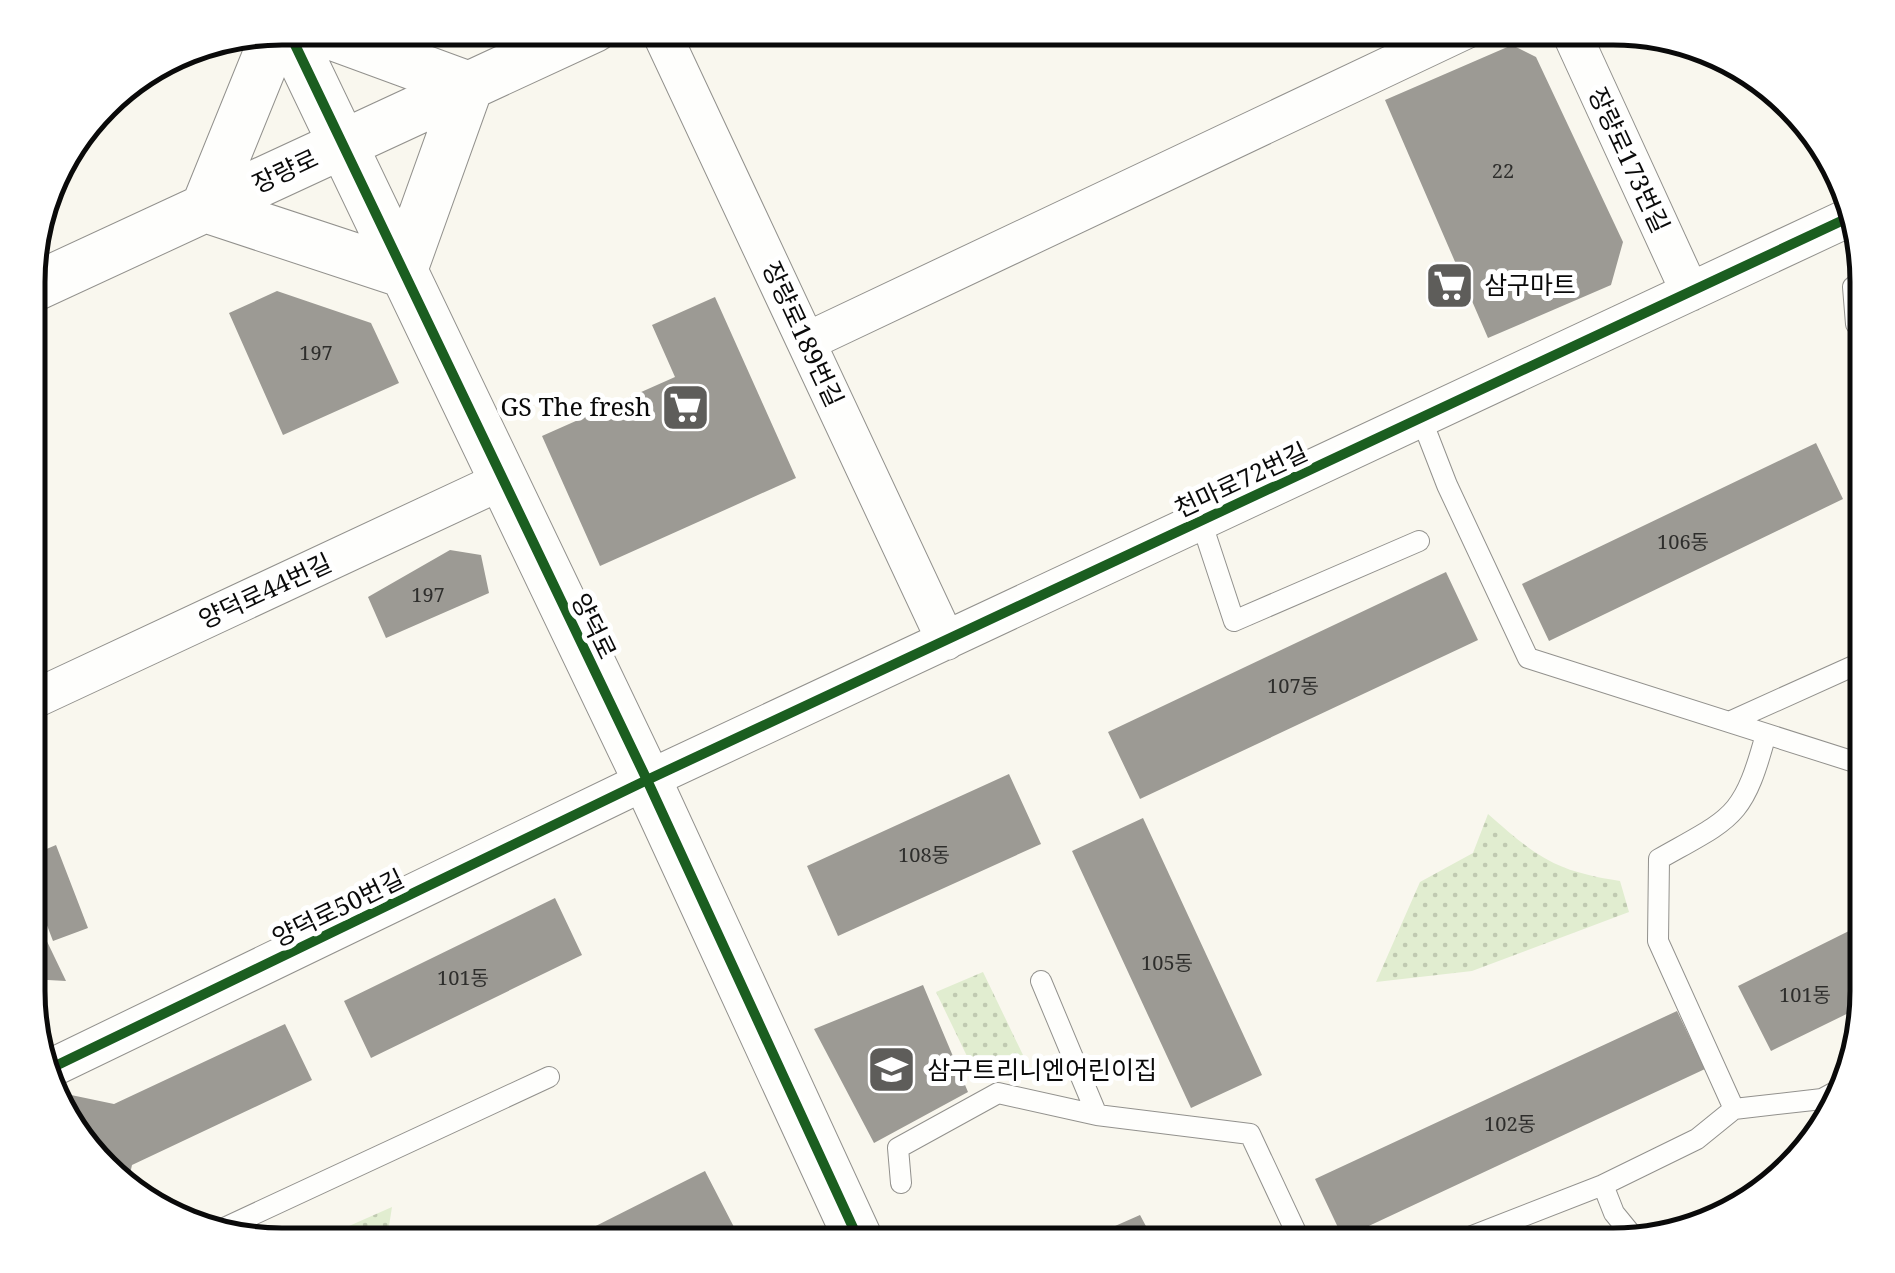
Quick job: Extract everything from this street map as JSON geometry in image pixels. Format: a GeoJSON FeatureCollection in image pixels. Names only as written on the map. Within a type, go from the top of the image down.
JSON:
{"type":"FeatureCollection","features":[{"type":"Feature","properties":{"kind":"street","name":"양덕로"},"geometry":{"type":"LineString","coordinates":[[295,45],[647,780],[853,1228]]}},
{"type":"Feature","properties":{"kind":"street"},"geometry":{"type":"LineString","coordinates":[[271,46],[205,208],[402,273],[469,86],[357,45]]}},
{"type":"Feature","properties":{"kind":"street","name":"장량로"},"geometry":{"type":"LineString","coordinates":[[45,282],[557,45]]}},
{"type":"Feature","properties":{"kind":"street","name":"장량로189번길"},"geometry":{"type":"LineString","coordinates":[[667,45],[946,641]]}},
{"type":"Feature","properties":{"kind":"street"},"geometry":{"type":"LineString","coordinates":[[808,342],[1433,45]]}},
{"type":"Feature","properties":{"kind":"street","name":"장량로173번길"},"geometry":{"type":"LineString","coordinates":[[1577,45],[1690,292]]}},
{"type":"Feature","properties":{"kind":"street","name":"천마로72번길"},"geometry":{"type":"LineString","coordinates":[[647,780],[1842,221]]}},
{"type":"Feature","properties":{"kind":"street","name":"양덕로44번길"},"geometry":{"type":"LineString","coordinates":[[45,694],[501,481]]}},
{"type":"Feature","properties":{"kind":"street","name":"양덕로50번길"},"geometry":{"type":"LineString","coordinates":[[57,1065],[647,780]]}},
{"type":"Feature","properties":{"kind":"lane"},"geometry":{"type":"LineString","coordinates":[[1421,418],[1447,485],[1528,658],[1849,760]]}},
{"type":"Feature","properties":{"kind":"lane"},"geometry":{"type":"LineString","coordinates":[[1200,521],[1234,621],[1419,541]]}},
{"type":"Feature","properties":{"kind":"lane"},"geometry":{"type":"LineString","coordinates":[[1729,722],[1849,668]]}},
{"type":"Feature","properties":{"kind":"lane"},"geometry":{"type":"LineString","coordinates":[[1734,1109],[1658,941],[1659,858],[1728,820],[1752,786],[1766,734]]}},
{"type":"Feature","properties":{"kind":"lane"},"geometry":{"type":"LineString","coordinates":[[1041,981],[1097,1114]]}},
{"type":"Feature","properties":{"kind":"lane"},"geometry":{"type":"LineString","coordinates":[[234,1223],[549,1077]]}},
{"type":"Feature","properties":{"kind":"lane"},"geometry":{"type":"LineString","coordinates":[[901,1183],[898,1148],[998,1093],[1097,1114],[1250,1134],[1294,1227]]}},
{"type":"Feature","properties":{"kind":"lane"},"geometry":{"type":"LineString","coordinates":[[1496,1227],[1602,1185],[1697,1139],[1734,1109],[1824,1099]]}},
{"type":"Feature","properties":{"kind":"lane"},"geometry":{"type":"LineString","coordinates":[[1602,1185],[1614,1213],[1625,1227]]}},
{"type":"Feature","properties":{"kind":"green space"},"geometry":{"type":"Polygon","coordinates":[[[1488,814],[1548,860],[1578,872],[1620,881],[1629,912],[1472,971],[1376,982],[1420,882],[1473,853],[1488,814]]]}},
{"type":"Feature","properties":{"kind":"green space"},"geometry":{"type":"Polygon","coordinates":[[[983,972],[1023,1055],[978,1079],[936,992],[983,972]]]}},
{"type":"Feature","properties":{"kind":"green space"},"geometry":{"type":"Polygon","coordinates":[[[392,1207],[389,1228],[345,1228],[392,1207]]]}},
{"type":"Feature","properties":{"kind":"building"},"geometry":{"type":"Polygon","coordinates":[[[1512,45],[1536,57],[1623,242],[1611,285],[1488,338],[1385,100],[1512,45]]]}},
{"type":"Feature","properties":{"kind":"building"},"geometry":{"type":"Polygon","coordinates":[[[277,291],[371,323],[399,383],[283,435],[229,313],[277,291]]]}},
{"type":"Feature","properties":{"kind":"building","name":"GS The fresh"},"geometry":{"type":"Polygon","coordinates":[[[715,297],[796,478],[600,566],[542,436],[675,377],[652,325],[715,297]]]}},
{"type":"Feature","properties":{"kind":"building"},"geometry":{"type":"Polygon","coordinates":[[[1816,443],[1843,499],[1549,641],[1522,584],[1816,443]]]}},
{"type":"Feature","properties":{"kind":"building"},"geometry":{"type":"Polygon","coordinates":[[[450,550],[481,555],[489,593],[386,638],[368,597],[450,550]]]}},
{"type":"Feature","properties":{"kind":"building"},"geometry":{"type":"Polygon","coordinates":[[[1446,572],[1478,640],[1140,799],[1108,732],[1446,572]]]}},
{"type":"Feature","properties":{"kind":"building"},"geometry":{"type":"Polygon","coordinates":[[[1009,774],[1041,844],[838,936],[807,866],[1009,774]]]}},
{"type":"Feature","properties":{"kind":"building"},"geometry":{"type":"Polygon","coordinates":[[[1143,818],[1262,1075],[1191,1108],[1072,851],[1143,818]]]}},
{"type":"Feature","properties":{"kind":"building"},"geometry":{"type":"Polygon","coordinates":[[[56,845],[88,928],[53,941],[45,920],[45,850],[56,845]]]}},
{"type":"Feature","properties":{"kind":"building"},"geometry":{"type":"Polygon","coordinates":[[[555,898],[582,955],[371,1058],[344,1001],[555,898]]]}},
{"type":"Feature","properties":{"kind":"building"},"geometry":{"type":"Polygon","coordinates":[[[1849,931],[1848,1013],[1771,1051],[1738,986],[1849,931]]]}},
{"type":"Feature","properties":{"kind":"building"},"geometry":{"type":"Polygon","coordinates":[[[45,937],[66,981],[45,980],[45,937]]]}},
{"type":"Feature","properties":{"kind":"building"},"geometry":{"type":"Polygon","coordinates":[[[923,985],[968,1092],[874,1143],[814,1029],[923,985]]]}},
{"type":"Feature","properties":{"kind":"building"},"geometry":{"type":"Polygon","coordinates":[[[1677,1011],[1705,1069],[1366,1227],[1338,1227],[1315,1179],[1677,1011]]]}},
{"type":"Feature","properties":{"kind":"building"},"geometry":{"type":"Polygon","coordinates":[[[285,1024],[312,1080],[132,1165],[130,1173],[104,1147],[68,1094],[114,1104],[285,1024]]]}},
{"type":"Feature","properties":{"kind":"building"},"geometry":{"type":"Polygon","coordinates":[[[705,1171],[734,1228],[592,1228],[705,1171]]]}},
{"type":"Feature","properties":{"kind":"building"},"geometry":{"type":"Polygon","coordinates":[[[1140,1215],[1147,1227],[1112,1227],[1140,1215]]]}},
{"type":"Feature","properties":{"kind":"cycle path"},"geometry":{"type":"LineString","coordinates":[[295,45],[647,780],[853,1228]]}},
{"type":"Feature","properties":{"kind":"cycle path"},"geometry":{"type":"LineString","coordinates":[[57,1065],[647,780],[1842,221]]}},
{"type":"Feature","properties":{"kind":"place","name":"삼구마트"},"geometry":{"type":"Point","coordinates":[1449,285]}},
{"type":"Feature","properties":{"kind":"place","name":"GS The fresh"},"geometry":{"type":"Point","coordinates":[686,407]}},
{"type":"Feature","properties":{"kind":"place","name":"삼구트리니엔어린이집"},"geometry":{"type":"Point","coordinates":[892,1070]}}]}
